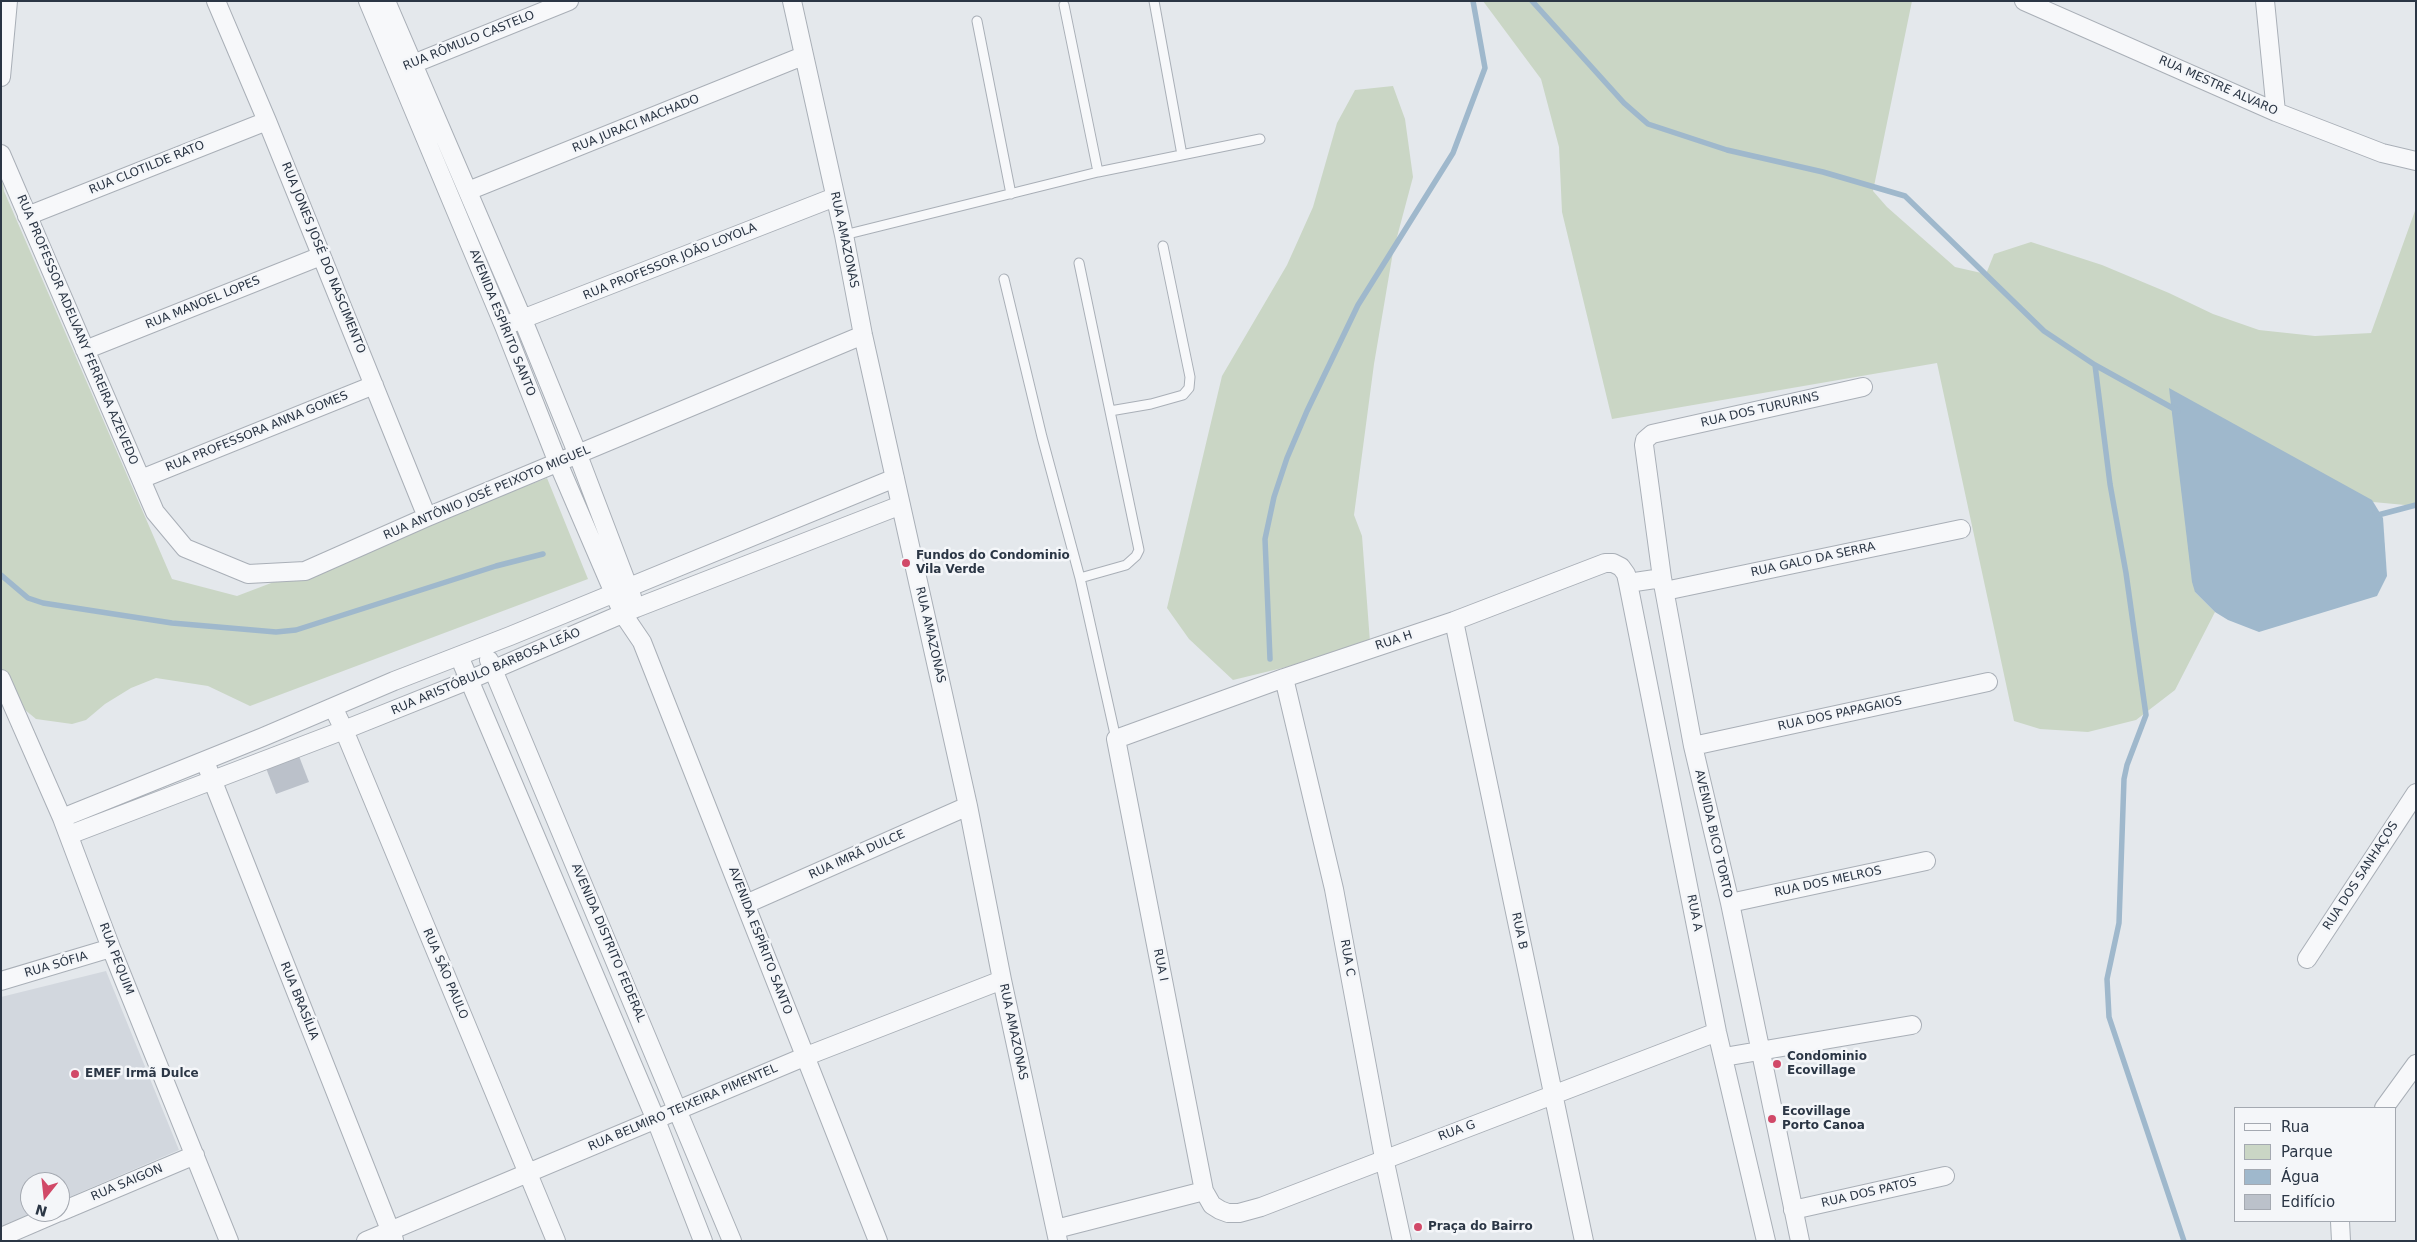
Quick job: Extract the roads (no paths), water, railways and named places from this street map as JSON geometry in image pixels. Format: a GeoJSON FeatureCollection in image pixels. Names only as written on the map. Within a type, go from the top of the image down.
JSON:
{"type":"FeatureCollection","features":[{"type":"Feature","properties":{"kind":"street"},"geometry":{"type":"LineString","coordinates":[[1,77],[8,1]]}},
{"type":"Feature","properties":{"kind":"street","name":"RUA JONES JOSÉ DO NASCIMENTO"},"geometry":{"type":"LineString","coordinates":[[216,1],[267,121],[426,517]]}},
{"type":"Feature","properties":{"kind":"street","name":"AVENIDA ESPÍRITO SANTO"},"geometry":{"type":"LineString","coordinates":[[368,1],[405,67],[468,191],[578,455],[621,589]]}},
{"type":"Feature","properties":{"kind":"street","name":"AVENIDA ESPÍRITO SANTO"},"geometry":{"type":"LineString","coordinates":[[386,1],[405,67],[558,463],[621,589],[878,1241]]}},
{"type":"Feature","properties":{"kind":"street","name":"RUA RÔMULO CASTELO"},"geometry":{"type":"LineString","coordinates":[[405,67],[569,1]]}},
{"type":"Feature","properties":{"kind":"street","name":"RUA AMAZONAS"},"geometry":{"type":"LineString","coordinates":[[792,1],[844,235],[863,335],[968,806],[1002,980],[1057,1235]]}},
{"type":"Feature","properties":{"kind":"street","name":"RUA MESTRE ALVARO"},"geometry":{"type":"LineString","coordinates":[[2024,1],[2276,112],[2382,153],[2416,161]]}},
{"type":"Feature","properties":{"kind":"street"},"geometry":{"type":"LineString","coordinates":[[2265,1],[2276,112]]}},
{"type":"Feature","properties":{"kind":"street","name":"RUA JURACI MACHADO"},"geometry":{"type":"LineString","coordinates":[[468,191],[803,56]]}},
{"type":"Feature","properties":{"kind":"street","name":"RUA CLOTILDE RATO"},"geometry":{"type":"LineString","coordinates":[[27,216],[267,121]]}},
{"type":"Feature","properties":{"kind":"street","name":"RUA PROFESSOR ADELVANY FERREIRA AZEVEDO"},"geometry":{"type":"LineString","coordinates":[[1,154],[141,478]]}},
{"type":"Feature","properties":{"kind":"street","name":"RUA PROFESSOR JOÃO LOYOLA"},"geometry":{"type":"LineString","coordinates":[[504,326],[835,197]]}},
{"type":"Feature","properties":{"kind":"street","name":"RUA MANOEL LOPES"},"geometry":{"type":"LineString","coordinates":[[85,350],[321,256]]}},
{"type":"Feature","properties":{"kind":"street","name":"RUA ANTÔNIO JOSÉ PEIXOTO MIGUEL"},"geometry":{"type":"LineString","coordinates":[[141,478],[155,512],[185,548],[248,574],[304,571],[426,517],[863,335]]}},
{"type":"Feature","properties":{"kind":"street","name":"RUA PROFESSORA ANNA GOMES"},"geometry":{"type":"LineString","coordinates":[[141,478],[374,385]]}},
{"type":"Feature","properties":{"kind":"street","name":"RUA DOS TURURINS"},"geometry":{"type":"LineString","coordinates":[[1658,433],[1864,387]]}},
{"type":"Feature","properties":{"kind":"street","name":"AVENIDA BICO TORTO"},"geometry":{"type":"LineString","coordinates":[[1658,433],[1648,436],[1644,445],[1664,584],[1693,746],[1730,903],[1800,1241]]}},
{"type":"Feature","properties":{"kind":"street"},"geometry":{"type":"LineString","coordinates":[[62,818],[895,478]]}},
{"type":"Feature","properties":{"kind":"street","name":"RUA ARISTÓBULO BARBOSA LEÃO"},"geometry":{"type":"LineString","coordinates":[[69,835],[344,730],[469,680],[630,611],[901,505]]}},
{"type":"Feature","properties":{"kind":"street","name":"RUA GALO DA SERRA"},"geometry":{"type":"LineString","coordinates":[[1664,584],[1961,529]]}},
{"type":"Feature","properties":{"kind":"street","name":"RUA H"},"geometry":{"type":"LineString","coordinates":[[1116,739],[1284,678],[1454,622],[1605,563],[1613,563],[1621,567],[1626,574],[1628,584]]}},
{"type":"Feature","properties":{"kind":"street"},"geometry":{"type":"LineString","coordinates":[[1628,584],[1664,584]]}},
{"type":"Feature","properties":{"kind":"street","name":"RUA A"},"geometry":{"type":"LineString","coordinates":[[1628,584],[1718,1032],[1766,1241]]}},
{"type":"Feature","properties":{"kind":"street","name":"RUA B"},"geometry":{"type":"LineString","coordinates":[[1454,622],[1584,1241]]}},
{"type":"Feature","properties":{"kind":"street","name":"AVENIDA DISTRITO FEDERAL"},"geometry":{"type":"LineString","coordinates":[[483,646],[679,1110],[732,1241]]}},
{"type":"Feature","properties":{"kind":"street","name":"AVENIDA DISTRITO FEDERAL"},"geometry":{"type":"LineString","coordinates":[[459,656],[656,1120],[703,1241]]}},
{"type":"Feature","properties":{"kind":"street","name":"RUA PEQUIM"},"geometry":{"type":"LineString","coordinates":[[1,678],[69,835],[111,948],[229,1241]]}},
{"type":"Feature","properties":{"kind":"street","name":"RUA C"},"geometry":{"type":"LineString","coordinates":[[1284,678],[1334,889],[1384,1158],[1402,1241]]}},
{"type":"Feature","properties":{"kind":"street","name":"RUA DOS PAPAGAIOS"},"geometry":{"type":"LineString","coordinates":[[1693,746],[1988,682]]}},
{"type":"Feature","properties":{"kind":"street","name":"RUA SÃO PAULO"},"geometry":{"type":"LineString","coordinates":[[333,707],[556,1241]]}},
{"type":"Feature","properties":{"kind":"street","name":"RUA I"},"geometry":{"type":"LineString","coordinates":[[1116,739],[1204,1191]]}},
{"type":"Feature","properties":{"kind":"street","name":"RUA BRASÍLIA"},"geometry":{"type":"LineString","coordinates":[[204,761],[392,1236]]}},
{"type":"Feature","properties":{"kind":"street","name":"RUA DOS SANHAÇOS"},"geometry":{"type":"LineString","coordinates":[[2308,959],[2415,793]]}},
{"type":"Feature","properties":{"kind":"street","name":"RUA IMRÃ DULCE"},"geometry":{"type":"LineString","coordinates":[[746,904],[968,806]]}},
{"type":"Feature","properties":{"kind":"street","name":"RUA DOS MELROS"},"geometry":{"type":"LineString","coordinates":[[1730,903],[1926,860]]}},
{"type":"Feature","properties":{"kind":"street","name":"RUA SÓFIA"},"geometry":{"type":"LineString","coordinates":[[1,981],[111,948]]}},
{"type":"Feature","properties":{"kind":"street","name":"RUA BELMIRO TEIXEIRA PIMENTEL"},"geometry":{"type":"LineString","coordinates":[[366,1241],[392,1236],[528,1174],[804,1057],[1002,980]]}},
{"type":"Feature","properties":{"kind":"street"},"geometry":{"type":"LineString","coordinates":[[1724,1057],[1912,1025]]}},
{"type":"Feature","properties":{"kind":"street","name":"RUA G"},"geometry":{"type":"LineString","coordinates":[[1204,1191],[1212,1205],[1228,1213],[1239,1213],[1261,1207],[1384,1158],[1718,1032]]}},
{"type":"Feature","properties":{"kind":"street"},"geometry":{"type":"LineString","coordinates":[[2385,1107],[2416,1064]]}},
{"type":"Feature","properties":{"kind":"street","name":"RUA SAIGON"},"geometry":{"type":"LineString","coordinates":[[70,1208],[194,1155]]}},
{"type":"Feature","properties":{"kind":"street","name":"RUA DOS PATOS"},"geometry":{"type":"LineString","coordinates":[[1793,1210],[1946,1176]]}},
{"type":"Feature","properties":{"kind":"street"},"geometry":{"type":"LineString","coordinates":[[1057,1235],[1204,1191]]}},
{"type":"Feature","properties":{"kind":"street","name":"RUA SAIGON"},"geometry":{"type":"LineString","coordinates":[[1,1237],[36,1222]]}},
{"type":"Feature","properties":{"kind":"street"},"geometry":{"type":"LineString","coordinates":[[2340,1222],[2341,1241]]}},
{"type":"Feature","properties":{"kind":"lane"},"geometry":{"type":"LineString","coordinates":[[1154,1],[1182,155]]}},
{"type":"Feature","properties":{"kind":"lane"},"geometry":{"type":"LineString","coordinates":[[1064,5],[1098,172]]}},
{"type":"Feature","properties":{"kind":"lane"},"geometry":{"type":"LineString","coordinates":[[977,21],[1011,194]]}},
{"type":"Feature","properties":{"kind":"lane"},"geometry":{"type":"LineString","coordinates":[[844,235],[1098,172],[1260,139]]}},
{"type":"Feature","properties":{"kind":"lane"},"geometry":{"type":"LineString","coordinates":[[1110,411],[1151,404],[1183,395],[1189,388],[1190,377],[1163,246]]}},
{"type":"Feature","properties":{"kind":"lane"},"geometry":{"type":"LineString","coordinates":[[1079,263],[1138,550],[1136,556],[1126,565],[1080,578]]}},
{"type":"Feature","properties":{"kind":"lane"},"geometry":{"type":"LineString","coordinates":[[1004,279],[1042,437],[1080,578],[1116,739]]}},
{"type":"Feature","properties":{"kind":"water"},"geometry":{"type":"Polygon","coordinates":[[[2169,388],[2372,500],[2383,518],[2387,576],[2377,596],[2259,632],[2228,620],[2215,612],[2195,592],[2192,582],[2169,388]]]}},
{"type":"Feature","properties":{"kind":"waterway"},"geometry":{"type":"LineString","coordinates":[[1270,659],[1265,539],[1274,497],[1287,458],[1307,411],[1358,305],[1453,153],[1485,68],[1473,1]]}},
{"type":"Feature","properties":{"kind":"waterway"},"geometry":{"type":"LineString","coordinates":[[1532,1],[1624,103],[1648,124],[1727,150],[1823,172],[1905,196],[2044,331],[2095,365],[2178,411]]}},
{"type":"Feature","properties":{"kind":"waterway"},"geometry":{"type":"LineString","coordinates":[[2095,365],[2110,484],[2126,573],[2146,715],[2127,765],[2124,779],[2119,923],[2107,979],[2109,1017],[2184,1241]]}},
{"type":"Feature","properties":{"kind":"waterway"},"geometry":{"type":"LineString","coordinates":[[2375,513],[2378,515],[2416,505]]}},
{"type":"Feature","properties":{"kind":"waterway"},"geometry":{"type":"LineString","coordinates":[[1,575],[28,598],[43,603],[172,623],[276,632],[296,630],[496,566],[543,554]]}},
{"type":"Feature","properties":{"kind":"place","name":"Fundos do Condominio Vila Verde"},"geometry":{"type":"Point","coordinates":[906,563]}},
{"type":"Feature","properties":{"kind":"place","name":"Condominio Ecovillage"},"geometry":{"type":"Point","coordinates":[1777,1064]}},
{"type":"Feature","properties":{"kind":"place","name":"EMEF Irmã Dulce"},"geometry":{"type":"Point","coordinates":[75,1074]}},
{"type":"Feature","properties":{"kind":"place","name":"Ecovillage Porto Canoa"},"geometry":{"type":"Point","coordinates":[1772,1119]}},
{"type":"Feature","properties":{"kind":"place","name":"Praça do Bairro"},"geometry":{"type":"Point","coordinates":[1418,1227]}}]}
